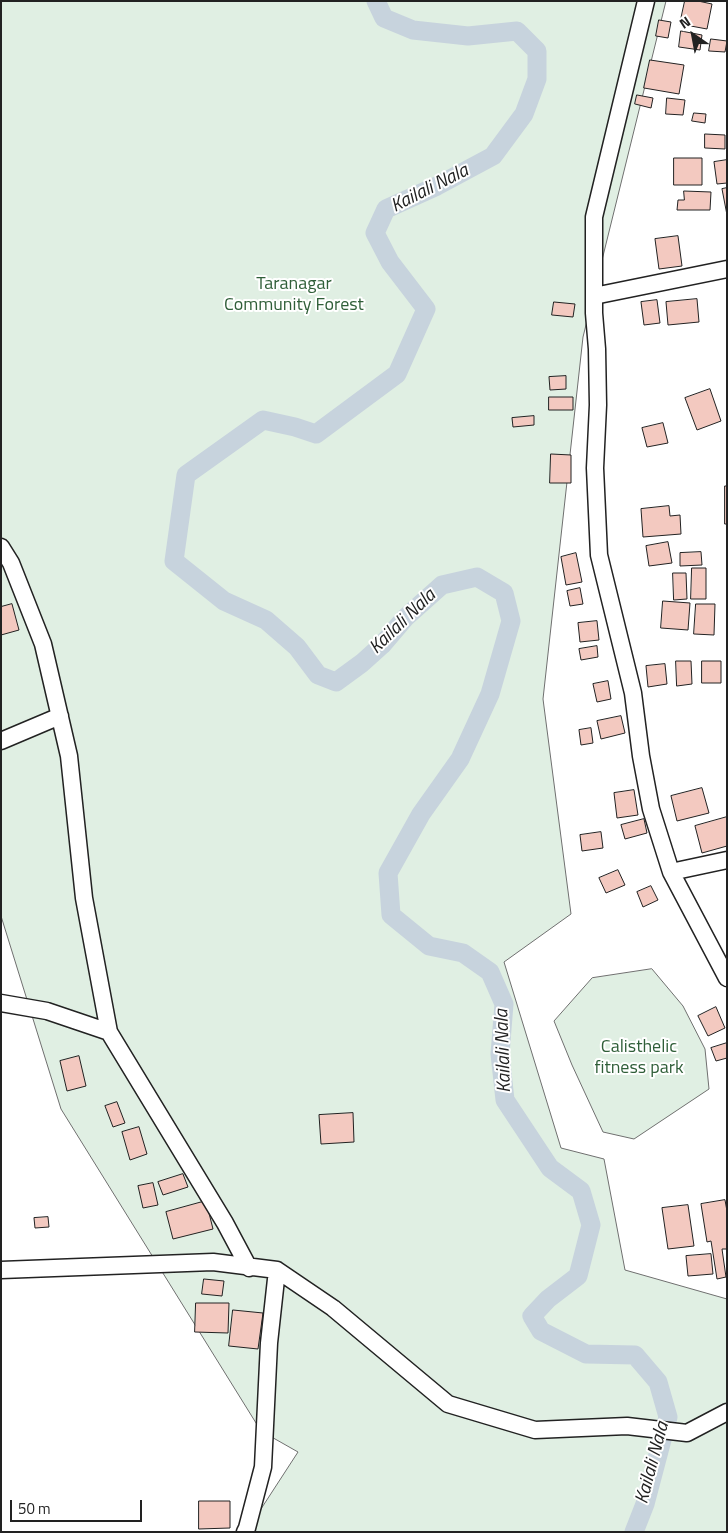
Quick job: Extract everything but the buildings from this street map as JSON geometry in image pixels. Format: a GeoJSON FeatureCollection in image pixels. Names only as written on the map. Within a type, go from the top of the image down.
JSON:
{"type":"FeatureCollection","features":[{"type":"Feature","properties":{"kind":"street"},"geometry":{"type":"LineString","coordinates":[[646,1],[594,217],[594,296],[598,405],[595,468],[599,555],[633,693],[641,756],[651,809],[672,872],[727,978]]}},
{"type":"Feature","properties":{"kind":"street"},"geometry":{"type":"LineString","coordinates":[[594,296],[727,269]]}},
{"type":"Feature","properties":{"kind":"street"},"geometry":{"type":"LineString","coordinates":[[1,547],[11,562],[43,644],[69,756],[84,898],[109,1032],[225,1223],[249,1268]]}},
{"type":"Feature","properties":{"kind":"street"},"geometry":{"type":"LineString","coordinates":[[1,741],[60,716]]}},
{"type":"Feature","properties":{"kind":"street"},"geometry":{"type":"LineString","coordinates":[[672,872],[727,860]]}},
{"type":"Feature","properties":{"kind":"street"},"geometry":{"type":"LineString","coordinates":[[1,1002],[47,1011],[109,1032]]}},
{"type":"Feature","properties":{"kind":"street"},"geometry":{"type":"LineString","coordinates":[[1,1270],[213,1262],[277,1270],[333,1308],[448,1404],[535,1430],[627,1426],[687,1433],[727,1412]]}},
{"type":"Feature","properties":{"kind":"street"},"geometry":{"type":"LineString","coordinates":[[245,1532],[263,1467],[269,1343],[277,1270]]}},
{"type":"Feature","properties":{"kind":"green space","name":"Taranagar Community Forest"},"geometry":{"type":"Polygon","coordinates":[[[1,1],[666,1],[583,337],[543,699],[571,914],[504,962],[561,1148],[604,1159],[625,1270],[727,1299],[727,1532],[246,1532],[298,1452],[261,1431],[61,1109],[1,916],[1,1]]]}},
{"type":"Feature","properties":{"kind":"green space","name":"Calisthelic fitness park"},"geometry":{"type":"Polygon","coordinates":[[[652,969],[683,1006],[705,1049],[709,1089],[634,1139],[603,1132],[554,1021],[592,978],[652,969]]]}},
{"type":"Feature","properties":{"kind":"waterway","name":"Kailali Nala"},"geometry":{"type":"LineString","coordinates":[[376,1],[384,18],[413,30],[468,36],[517,31],[537,51],[537,79],[524,114],[493,156],[437,186],[386,209],[375,233],[390,262],[426,309],[397,374],[316,434],[263,420],[186,475],[174,561],[224,601],[266,620],[297,647],[318,675],[336,682],[382,645],[405,618],[442,585],[477,577],[504,593],[511,621],[490,694],[460,759],[421,814],[388,873],[391,915],[429,946],[463,953],[490,972],[504,1004],[500,1054],[505,1100],[550,1168],[581,1191],[591,1225],[578,1276],[548,1299],[532,1316],[541,1331],[586,1354],[635,1355],[658,1382],[668,1417],[645,1504],[634,1532]]}}]}
